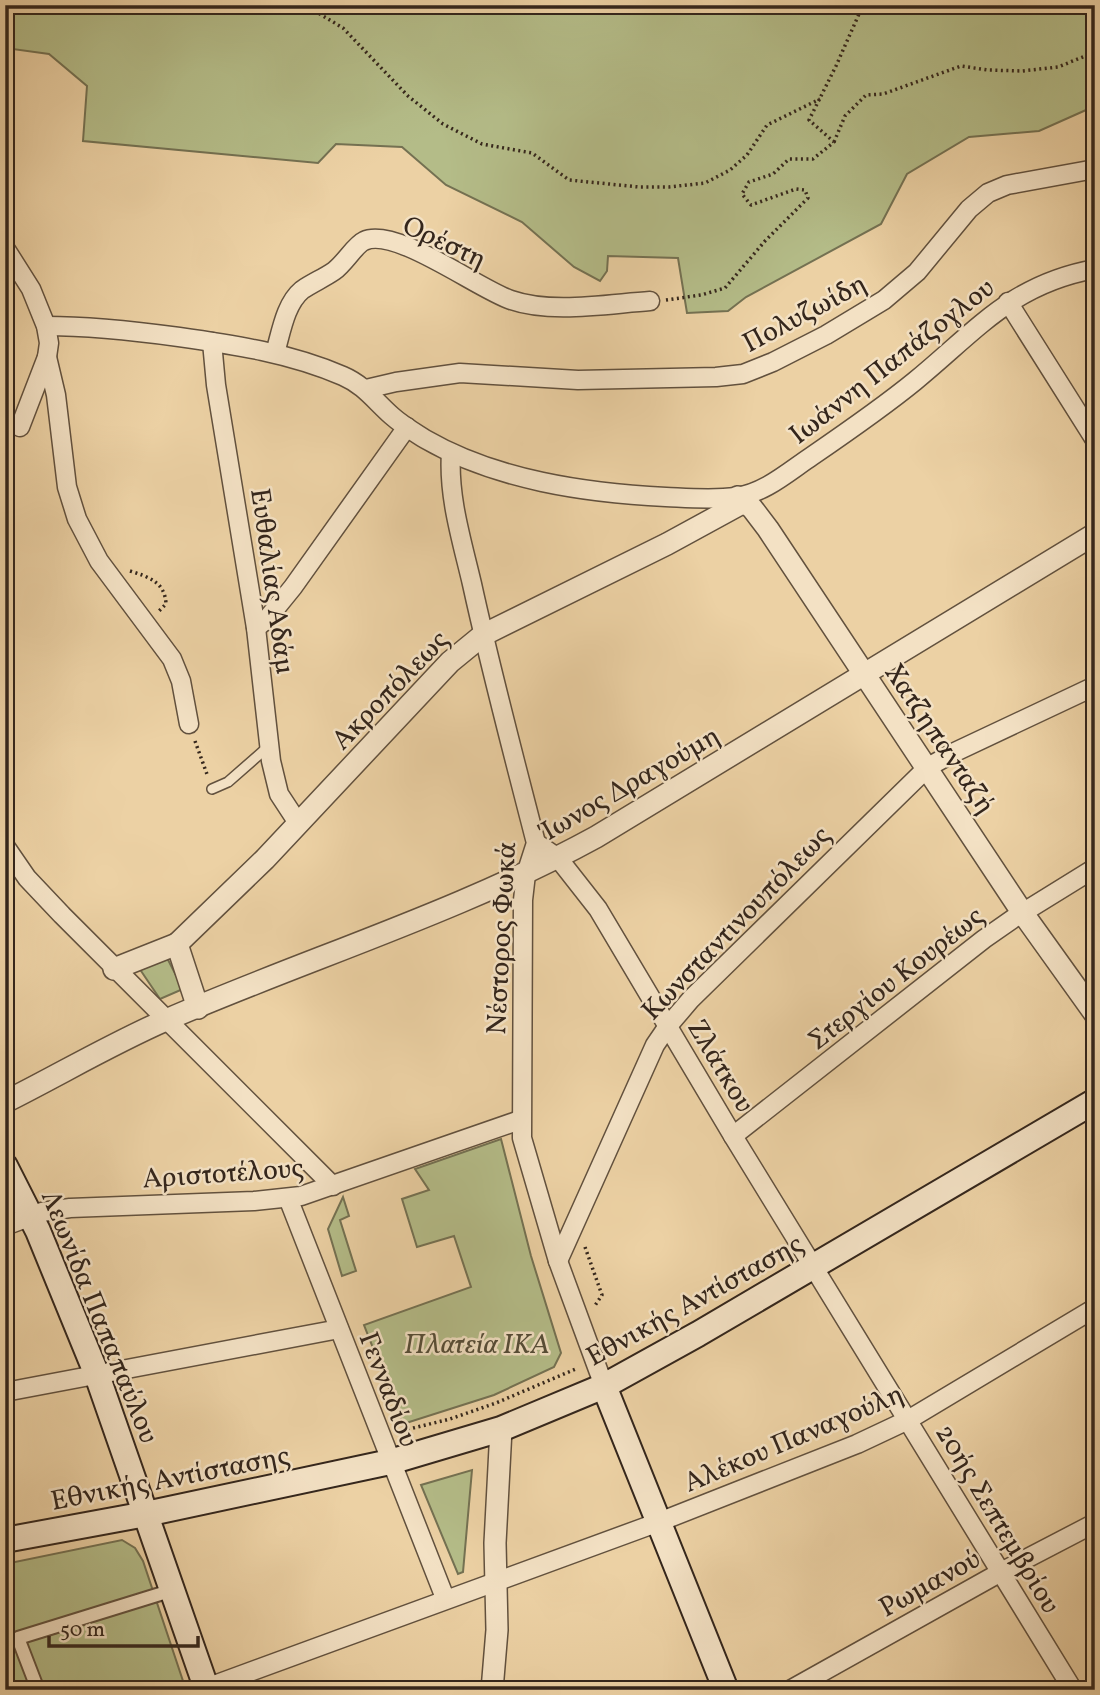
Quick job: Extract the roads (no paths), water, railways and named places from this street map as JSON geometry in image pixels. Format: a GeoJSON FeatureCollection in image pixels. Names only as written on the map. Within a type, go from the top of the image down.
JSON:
{"type":"FeatureCollection","features":[{"type":"Feature","properties":{"kind":"main road","name":"Εθνικής Αντίστασης"},"geometry":{"type":"LineString","coordinates":[[5,1540],[146,1514],[390,1462],[502,1429],[604,1386],[815,1266],[1095,1101]]}},
{"type":"Feature","properties":{"kind":"main road","name":"Λεωνίδα Παπαπαύλου"},"geometry":{"type":"LineString","coordinates":[[5,1166],[31,1216],[97,1375],[173,1590],[204,1689]]}},
{"type":"Feature","properties":{"kind":"main road"},"geometry":{"type":"LineString","coordinates":[[604,1386],[726,1690]]}},
{"type":"Feature","properties":{"kind":"street","name":"Πολυζωίδη"},"geometry":{"type":"LineString","coordinates":[[366,389],[460,373],[578,380],[743,374],[847,324],[884,300],[917,272],[970,209],[988,193],[1007,185],[1095,169]]}},
{"type":"Feature","properties":{"kind":"street","name":"Ορέστη"},"geometry":{"type":"LineString","coordinates":[[275,353],[295,297],[336,270],[359,245],[370,239],[407,246],[485,289],[529,305],[650,301]]}},
{"type":"Feature","properties":{"kind":"street"},"geometry":{"type":"LineString","coordinates":[[5,248],[30,289],[46,326],[49,343],[47,357],[20,427]]}},
{"type":"Feature","properties":{"kind":"street","name":"Ιωάννη Παπάζογλου"},"geometry":{"type":"LineString","coordinates":[[46,326],[130,330],[212,342],[275,353],[328,369],[358,383],[392,416],[451,453],[505,471],[594,491],[741,499],[767,486],[888,403],[1008,302],[1055,278],[1095,269]]}},
{"type":"Feature","properties":{"kind":"street"},"geometry":{"type":"LineString","coordinates":[[1008,302],[1095,440]]}},
{"type":"Feature","properties":{"kind":"street","name":"Ευθαλίας Αδάμ"},"geometry":{"type":"LineString","coordinates":[[212,342],[216,385],[256,628],[269,746],[279,794],[298,823]]}},
{"type":"Feature","properties":{"kind":"street"},"geometry":{"type":"LineString","coordinates":[[47,357],[54,382],[66,487],[77,519],[99,561],[172,659],[181,681],[189,724]]}},
{"type":"Feature","properties":{"kind":"street"},"geometry":{"type":"LineString","coordinates":[[256,628],[267,619],[293,587],[407,427]]}},
{"type":"Feature","properties":{"kind":"street","name":"Νέστορος Φωκά"},"geometry":{"type":"LineString","coordinates":[[451,453],[454,505],[483,635],[536,843],[526,874],[523,900],[520,1119],[525,1154],[558,1261]]}},
{"type":"Feature","properties":{"kind":"street","name":"Ακροπόλεως"},"geometry":{"type":"LineString","coordinates":[[177,944],[298,823],[450,662],[483,635],[667,544],[741,499]]}},
{"type":"Feature","properties":{"kind":"street","name":"Χατζηπανταζή"},"geometry":{"type":"LineString","coordinates":[[741,499],[762,520],[1022,912],[1095,1014]]}},
{"type":"Feature","properties":{"kind":"street","name":"Ίωνος Δραγούμη"},"geometry":{"type":"LineString","coordinates":[[5,1102],[166,1020],[486,892],[558,858],[1095,534]]}},
{"type":"Feature","properties":{"kind":"street","name":"Κωνσταντινουπόλεως"},"geometry":{"type":"LineString","coordinates":[[558,1261],[644,1068],[668,1026],[691,999],[928,767],[1095,687]]}},
{"type":"Feature","properties":{"kind":"street","name":"Ζλάτκου"},"geometry":{"type":"LineString","coordinates":[[536,843],[558,858],[598,909],[733,1136],[815,1266]]}},
{"type":"Feature","properties":{"kind":"street"},"geometry":{"type":"LineString","coordinates":[[5,846],[33,886],[333,1186]]}},
{"type":"Feature","properties":{"kind":"street","name":"Στεργίου Κουρέως"},"geometry":{"type":"LineString","coordinates":[[733,1136],[1022,912],[1095,868]]}},
{"type":"Feature","properties":{"kind":"street"},"geometry":{"type":"LineString","coordinates":[[114,969],[177,944],[198,1008]]}},
{"type":"Feature","properties":{"kind":"street","name":"Αριστοτέλους"},"geometry":{"type":"LineString","coordinates":[[5,1226],[31,1216],[70,1208],[288,1198],[333,1186],[520,1119]]}},
{"type":"Feature","properties":{"kind":"street","name":"Γενναδίου"},"geometry":{"type":"LineString","coordinates":[[288,1198],[444,1598]]}},
{"type":"Feature","properties":{"kind":"street"},"geometry":{"type":"LineString","coordinates":[[558,1261],[604,1386]]}},
{"type":"Feature","properties":{"kind":"street","name":"20ής Σεπτεμβρίου"},"geometry":{"type":"LineString","coordinates":[[815,1266],[1073,1690]]}},
{"type":"Feature","properties":{"kind":"street","name":"Αλέκου Παναγούλη"},"geometry":{"type":"LineString","coordinates":[[204,1689],[444,1598],[659,1522],[857,1444],[908,1420],[1095,1308]]}},
{"type":"Feature","properties":{"kind":"street"},"geometry":{"type":"LineString","coordinates":[[5,1392],[339,1329]]}},
{"type":"Feature","properties":{"kind":"street"},"geometry":{"type":"LineString","coordinates":[[492,1690],[497,1630],[495,1543],[502,1429]]}},
{"type":"Feature","properties":{"kind":"street","name":"Ρωμανού"},"geometry":{"type":"LineString","coordinates":[[790,1690],[1001,1572],[1095,1523]]}},
{"type":"Feature","properties":{"kind":"street"},"geometry":{"type":"LineString","coordinates":[[38,1690],[12,1640],[173,1590]]}},
{"type":"Feature","properties":{"kind":"lane"},"geometry":{"type":"LineString","coordinates":[[212,789],[228,782],[269,746]]}},
{"type":"Feature","properties":{"kind":"park label","name":"Πλατεία ΙΚΑ"},"geometry":{"type":"Point","coordinates":[477,1343]}}]}
